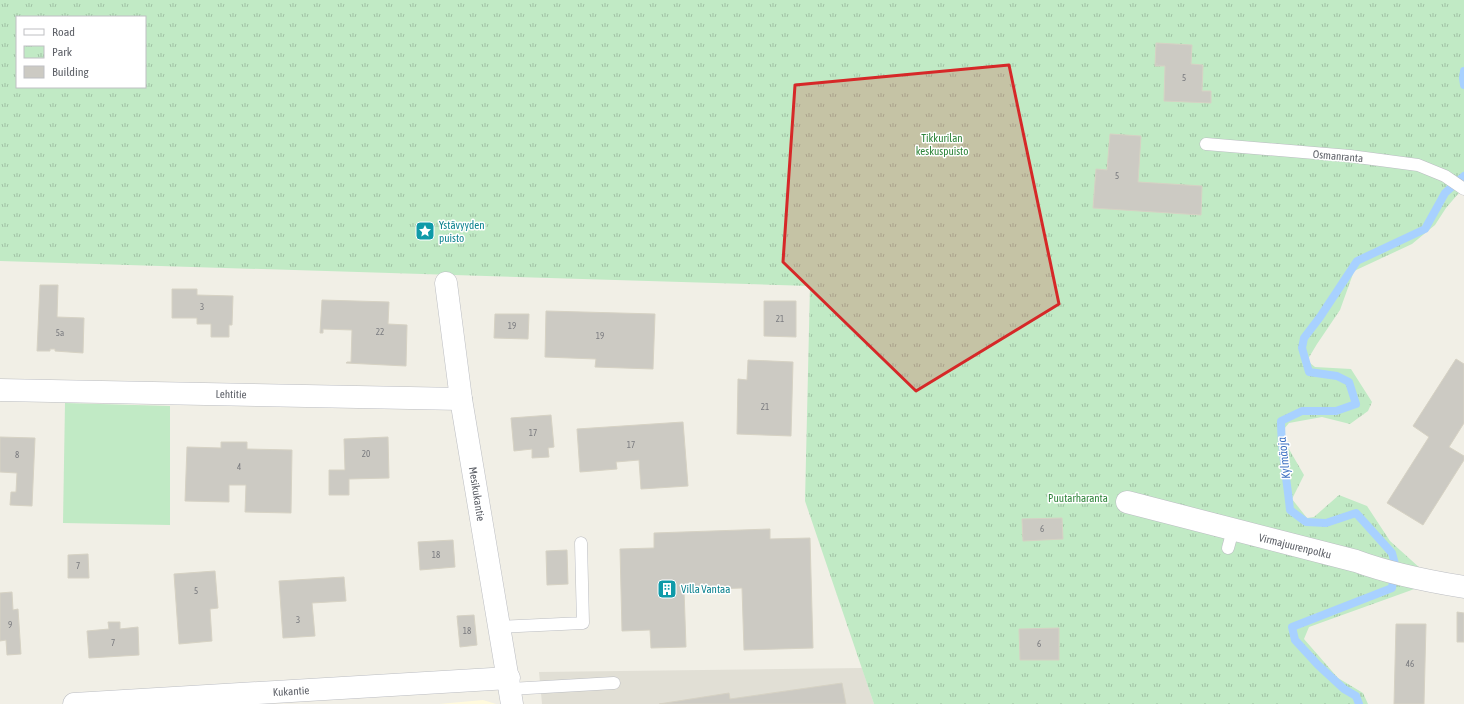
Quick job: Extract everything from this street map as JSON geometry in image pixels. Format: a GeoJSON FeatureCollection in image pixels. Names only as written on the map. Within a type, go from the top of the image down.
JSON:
{"type":"FeatureCollection","features":[{"type":"Feature","properties":{"kind":"street","name":"Mesikukantie"},"geometry":{"type":"LineString","coordinates":[[446,283],[461,399],[510,690]]}},
{"type":"Feature","properties":{"kind":"street","name":"Lehtitie"},"geometry":{"type":"LineString","coordinates":[[0,390],[461,399]]}},
{"type":"Feature","properties":{"kind":"street","name":"Virmajuurenpolku"},"geometry":{"type":"LineString","coordinates":[[1127,502],[1231,539],[1356,561],[1413,578],[1464,587]]}},
{"type":"Feature","properties":{"kind":"street","name":"Kukantie"},"geometry":{"type":"LineString","coordinates":[[74,704],[510,690]]}},
{"type":"Feature","properties":{"kind":"lane","name":"Osmanranta"},"geometry":{"type":"LineString","coordinates":[[1206,144],[1350,156],[1418,165],[1445,176],[1464,189]]}},
{"type":"Feature","properties":{"kind":"lane"},"geometry":{"type":"LineString","coordinates":[[500,627],[583,623],[581,543]]}},
{"type":"Feature","properties":{"kind":"lane"},"geometry":{"type":"LineString","coordinates":[[510,690],[614,683]]}},
{"type":"Feature","properties":{"kind":"highlighted area"},"geometry":{"type":"Polygon","coordinates":[[[1009,65],[1059,304],[916,391],[783,262],[795,85],[1009,65]]]}},
{"type":"Feature","properties":{"kind":"shaded area"},"geometry":{"type":"Polygon","coordinates":[[[862,668],[874,704],[542,704],[539,672],[862,668]]]}},
{"type":"Feature","properties":{"kind":"shaded area"},"geometry":{"type":"Polygon","coordinates":[[[483,700],[496,704],[439,704],[483,700]]]}},
{"type":"Feature","properties":{"kind":"green space"},"geometry":{"type":"Polygon","coordinates":[[[0,0],[1464,0],[1464,187],[1446,208],[1435,225],[1412,244],[1354,271],[1340,310],[1308,359],[1315,367],[1351,369],[1372,402],[1368,411],[1350,424],[1322,417],[1289,423],[1284,429],[1286,444],[1304,475],[1292,499],[1307,518],[1314,517],[1339,495],[1367,506],[1390,541],[1421,569],[1420,587],[1309,627],[1304,639],[1338,678],[1363,693],[1368,704],[874,704],[805,501],[810,286],[0,261],[0,0]]]}},
{"type":"Feature","properties":{"kind":"green space"},"geometry":{"type":"Polygon","coordinates":[[[65,403],[170,406],[170,525],[63,523],[65,403]]]}},
{"type":"Feature","properties":{"kind":"building"},"geometry":{"type":"Polygon","coordinates":[[[1156,43],[1192,45],[1191,64],[1203,65],[1202,91],[1211,91],[1211,103],[1164,101],[1165,66],[1155,66],[1156,43]]]}},
{"type":"Feature","properties":{"kind":"building"},"geometry":{"type":"Polygon","coordinates":[[[1110,134],[1141,136],[1138,182],[1202,186],[1201,215],[1093,208],[1096,169],[1107,170],[1110,134]]]}},
{"type":"Feature","properties":{"kind":"building"},"geometry":{"type":"Polygon","coordinates":[[[40,285],[58,285],[57,317],[84,318],[83,353],[55,351],[55,349],[50,349],[50,351],[37,351],[40,285]]]}},
{"type":"Feature","properties":{"kind":"building"},"geometry":{"type":"Polygon","coordinates":[[[172,289],[197,289],[197,295],[233,296],[232,325],[229,325],[229,337],[211,337],[211,324],[197,324],[197,318],[172,318],[172,289]]]}},
{"type":"Feature","properties":{"kind":"building"},"geometry":{"type":"Polygon","coordinates":[[[322,300],[389,302],[388,324],[407,325],[406,366],[346,363],[351,362],[352,330],[323,329],[323,333],[320,333],[322,300]]]}},
{"type":"Feature","properties":{"kind":"building"},"geometry":{"type":"Polygon","coordinates":[[[764,301],[796,301],[796,337],[764,336],[764,301]]]}},
{"type":"Feature","properties":{"kind":"building"},"geometry":{"type":"Polygon","coordinates":[[[546,311],[655,314],[653,369],[595,367],[596,359],[545,357],[546,311]]]}},
{"type":"Feature","properties":{"kind":"building"},"geometry":{"type":"Polygon","coordinates":[[[495,314],[529,314],[528,339],[494,338],[495,314]]]}},
{"type":"Feature","properties":{"kind":"building"},"geometry":{"type":"Polygon","coordinates":[[[1456,359],[1464,364],[1464,423],[1449,447],[1464,456],[1464,460],[1423,525],[1387,503],[1429,437],[1413,426],[1456,359]]]}},
{"type":"Feature","properties":{"kind":"building"},"geometry":{"type":"Polygon","coordinates":[[[748,360],[793,362],[791,436],[737,434],[738,379],[747,380],[748,360]]]}},
{"type":"Feature","properties":{"kind":"building"},"geometry":{"type":"Polygon","coordinates":[[[551,415],[554,447],[548,448],[549,457],[532,458],[532,449],[514,451],[511,418],[551,415]]]}},
{"type":"Feature","properties":{"kind":"building"},"geometry":{"type":"Polygon","coordinates":[[[683,422],[688,486],[641,489],[639,460],[616,462],[617,469],[580,472],[577,429],[683,422]]]}},
{"type":"Feature","properties":{"kind":"building"},"geometry":{"type":"Polygon","coordinates":[[[0,437],[35,438],[32,506],[10,505],[11,492],[16,492],[17,473],[0,472],[0,437]]]}},
{"type":"Feature","properties":{"kind":"building"},"geometry":{"type":"Polygon","coordinates":[[[388,437],[389,478],[349,479],[349,495],[329,495],[329,470],[345,470],[344,439],[388,437]]]}},
{"type":"Feature","properties":{"kind":"building"},"geometry":{"type":"Polygon","coordinates":[[[221,442],[247,442],[247,449],[292,450],[291,513],[245,512],[246,485],[229,485],[229,502],[185,501],[187,447],[221,448],[221,442]]]}},
{"type":"Feature","properties":{"kind":"building"},"geometry":{"type":"Polygon","coordinates":[[[1062,518],[1063,539],[1023,541],[1022,519],[1062,518]]]}},
{"type":"Feature","properties":{"kind":"building","name":"Villa Vantaa"},"geometry":{"type":"Polygon","coordinates":[[[770,529],[770,539],[810,538],[813,648],[744,650],[742,588],[684,590],[686,647],[651,648],[650,630],[622,631],[620,549],[654,548],[654,533],[770,529]]]}},
{"type":"Feature","properties":{"kind":"building"},"geometry":{"type":"Polygon","coordinates":[[[453,540],[455,567],[420,570],[418,542],[453,540]]]}},
{"type":"Feature","properties":{"kind":"building"},"geometry":{"type":"Polygon","coordinates":[[[567,550],[568,584],[547,585],[546,551],[567,550]]]}},
{"type":"Feature","properties":{"kind":"building"},"geometry":{"type":"Polygon","coordinates":[[[88,554],[89,578],[68,578],[68,555],[88,554]]]}},
{"type":"Feature","properties":{"kind":"building"},"geometry":{"type":"Polygon","coordinates":[[[215,571],[218,608],[210,609],[212,641],[179,644],[174,574],[215,571]]]}},
{"type":"Feature","properties":{"kind":"building"},"geometry":{"type":"Polygon","coordinates":[[[344,577],[346,601],[312,603],[315,636],[283,638],[279,581],[344,577]]]}},
{"type":"Feature","properties":{"kind":"building"},"geometry":{"type":"Polygon","coordinates":[[[12,592],[13,610],[18,609],[21,654],[7,655],[6,640],[0,641],[0,593],[12,592]]]}},
{"type":"Feature","properties":{"kind":"building"},"geometry":{"type":"Polygon","coordinates":[[[1457,612],[1464,613],[1464,642],[1457,642],[1457,612]]]}},
{"type":"Feature","properties":{"kind":"building"},"geometry":{"type":"Polygon","coordinates":[[[474,615],[477,645],[460,647],[457,616],[474,615]]]}},
{"type":"Feature","properties":{"kind":"building"},"geometry":{"type":"Polygon","coordinates":[[[108,622],[120,622],[120,629],[138,627],[139,655],[89,658],[87,631],[109,629],[108,622]]]}},
{"type":"Feature","properties":{"kind":"building"},"geometry":{"type":"Polygon","coordinates":[[[1396,624],[1426,624],[1424,704],[1394,704],[1396,624]]]}},
{"type":"Feature","properties":{"kind":"building"},"geometry":{"type":"Polygon","coordinates":[[[1059,628],[1059,660],[1020,660],[1019,629],[1059,628]]]}},
{"type":"Feature","properties":{"kind":"building"},"geometry":{"type":"Polygon","coordinates":[[[842,683],[846,704],[659,704],[729,693],[730,699],[842,683]]]}},
{"type":"Feature","properties":{"kind":"waterway","name":"Kylmäoja"},"geometry":{"type":"LineString","coordinates":[[1464,71],[1464,85]]}},
{"type":"Feature","properties":{"kind":"waterway","name":"Kylmäoja"},"geometry":{"type":"LineString","coordinates":[[1359,704],[1356,696],[1344,689],[1318,665],[1295,640],[1292,627],[1392,588],[1395,564],[1392,553],[1356,513],[1326,523],[1306,522],[1290,510],[1283,454],[1281,421],[1302,411],[1336,411],[1356,404],[1349,382],[1337,376],[1309,372],[1302,348],[1304,338],[1320,317],[1357,261],[1425,229],[1445,193],[1464,176]]}},
{"type":"Feature","properties":{"kind":"place","name":"Ystävyyden puisto"},"geometry":{"type":"Point","coordinates":[425,231]}},
{"type":"Feature","properties":{"kind":"place","name":"Villa Vantaa"},"geometry":{"type":"Point","coordinates":[667,589]}},
{"type":"Feature","properties":{"kind":"park label","name":"Tikkurilan keskuspuisto"},"geometry":{"type":"Point","coordinates":[942,144]}},
{"type":"Feature","properties":{"kind":"park label","name":"Puutarharanta"},"geometry":{"type":"Point","coordinates":[1078,498]}}]}
